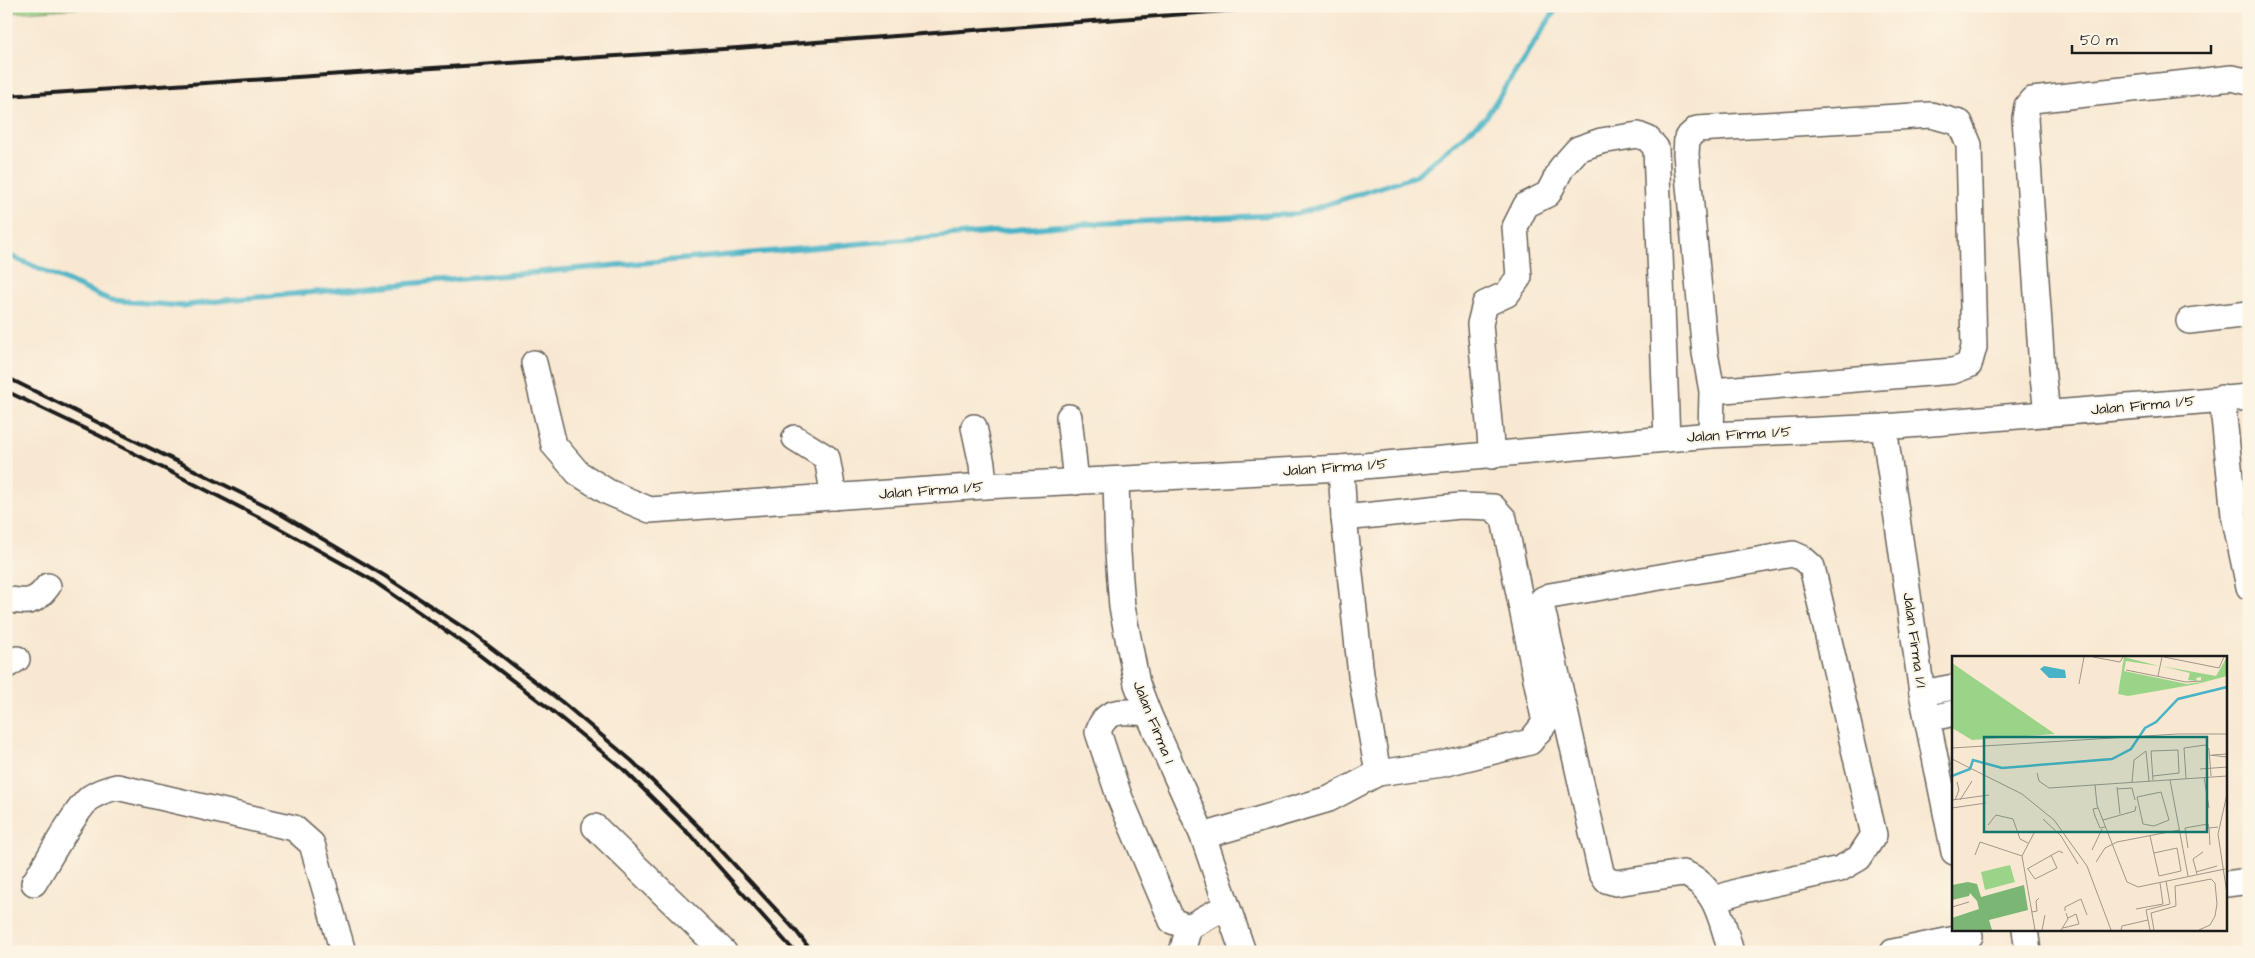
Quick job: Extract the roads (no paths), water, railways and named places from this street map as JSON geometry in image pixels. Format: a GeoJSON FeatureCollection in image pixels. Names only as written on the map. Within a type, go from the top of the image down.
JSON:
{"type":"FeatureCollection","features":[{"type":"Feature","properties":{"kind":"street"},"geometry":{"type":"LineString","coordinates":[[2047,414],[2025,118],[2027,106],[2032,100],[2194,82],[2232,78],[2249,82]]}},
{"type":"Feature","properties":{"kind":"street"},"geometry":{"type":"LineString","coordinates":[[1711,435],[1712,391],[1705,353],[1686,154],[1687,138],[1697,129],[1921,116],[1931,116],[1960,123],[1970,145],[1974,348],[1968,365],[1953,371],[1712,391]]}},
{"type":"Feature","properties":{"kind":"street"},"geometry":{"type":"LineString","coordinates":[[1492,456],[1480,324],[1484,304],[1507,294],[1519,277],[1515,227],[1526,204],[1548,194],[1562,167],[1578,149],[1600,141],[1638,135],[1648,139],[1656,148],[1668,439]]}},
{"type":"Feature","properties":{"kind":"street"},"geometry":{"type":"LineString","coordinates":[[2189,321],[2249,314]]}},
{"type":"Feature","properties":{"kind":"street","name":"Jalan Firma 1/5"},"geometry":{"type":"LineString","coordinates":[[534,363],[554,445],[578,473],[608,492],[650,510],[984,486],[1341,468],[1711,435],[1884,427],[2249,397]]}},
{"type":"Feature","properties":{"kind":"street"},"geometry":{"type":"LineString","coordinates":[[2222,398],[2234,515],[2249,587]]}},
{"type":"Feature","properties":{"kind":"street"},"geometry":{"type":"LineString","coordinates":[[1069,417],[1076,482]]}},
{"type":"Feature","properties":{"kind":"street"},"geometry":{"type":"LineString","coordinates":[[974,427],[982,464],[984,486]]}},
{"type":"Feature","properties":{"kind":"street","name":"Jalan Firma 1/1"},"geometry":{"type":"LineString","coordinates":[[1884,427],[1922,694],[1952,842]]}},
{"type":"Feature","properties":{"kind":"street"},"geometry":{"type":"LineString","coordinates":[[795,438],[827,458],[834,497]]}},
{"type":"Feature","properties":{"kind":"street"},"geometry":{"type":"LineString","coordinates":[[1341,468],[1344,518],[1360,675],[1378,773]]}},
{"type":"Feature","properties":{"kind":"street","name":"Jalan Firma 1"},"geometry":{"type":"LineString","coordinates":[[1116,480],[1122,606],[1137,684],[1203,836],[1243,952]]}},
{"type":"Feature","properties":{"kind":"street"},"geometry":{"type":"LineString","coordinates":[[1203,836],[1329,799],[1378,773],[1442,764],[1530,742],[1545,723],[1504,519],[1493,507],[1460,506],[1344,518]]}},
{"type":"Feature","properties":{"kind":"street"},"geometry":{"type":"LineString","coordinates":[[1715,899],[1743,890],[1840,869],[1859,858],[1874,836],[1812,567],[1802,558],[1793,554],[1550,596],[1543,599],[1541,604],[1601,872],[1606,880],[1616,883],[1683,873],[1692,876],[1715,899],[1731,952]]}},
{"type":"Feature","properties":{"kind":"street"},"geometry":{"type":"LineString","coordinates":[[6,599],[26,603],[41,596],[48,586]]}},
{"type":"Feature","properties":{"kind":"street"},"geometry":{"type":"LineString","coordinates":[[1922,694],[1952,687]]}},
{"type":"Feature","properties":{"kind":"street"},"geometry":{"type":"LineString","coordinates":[[1148,713],[1114,712],[1101,722],[1098,732],[1119,796],[1172,921],[1189,927]]}},
{"type":"Feature","properties":{"kind":"street"},"geometry":{"type":"LineString","coordinates":[[1927,719],[1952,713]]}},
{"type":"Feature","properties":{"kind":"street"},"geometry":{"type":"LineString","coordinates":[[34,883],[80,809],[91,798],[106,790],[117,787],[294,828],[312,844],[343,952]]}},
{"type":"Feature","properties":{"kind":"street"},"geometry":{"type":"LineString","coordinates":[[595,827],[724,952]]}},
{"type":"Feature","properties":{"kind":"street"},"geometry":{"type":"LineString","coordinates":[[2228,884],[2249,881]]}},
{"type":"Feature","properties":{"kind":"street"},"geometry":{"type":"LineString","coordinates":[[1182,952],[1189,927],[1227,906]]}},
{"type":"Feature","properties":{"kind":"street"},"geometry":{"type":"LineString","coordinates":[[2025,930],[2028,952]]}},
{"type":"Feature","properties":{"kind":"street"},"geometry":{"type":"LineString","coordinates":[[1893,952],[1971,939]]}},
{"type":"Feature","properties":{"kind":"waterway"},"geometry":{"type":"LineString","coordinates":[[6,254],[110,300],[182,306],[226,300],[1068,225],[1297,214],[1415,176],[1486,117],[1558,6]]}},
{"type":"Feature","properties":{"kind":"railway"},"geometry":{"type":"LineString","coordinates":[[6,96],[738,48],[1290,6]]}},
{"type":"Feature","properties":{"kind":"railway"},"geometry":{"type":"LineString","coordinates":[[6,377],[267,506],[385,576],[473,634],[562,702],[632,761],[704,832],[796,931],[812,952]]}},
{"type":"Feature","properties":{"kind":"railway"},"geometry":{"type":"LineString","coordinates":[[6,391],[98,435],[259,517],[372,580],[465,644],[551,710],[623,769],[696,841],[795,952]]}}]}
